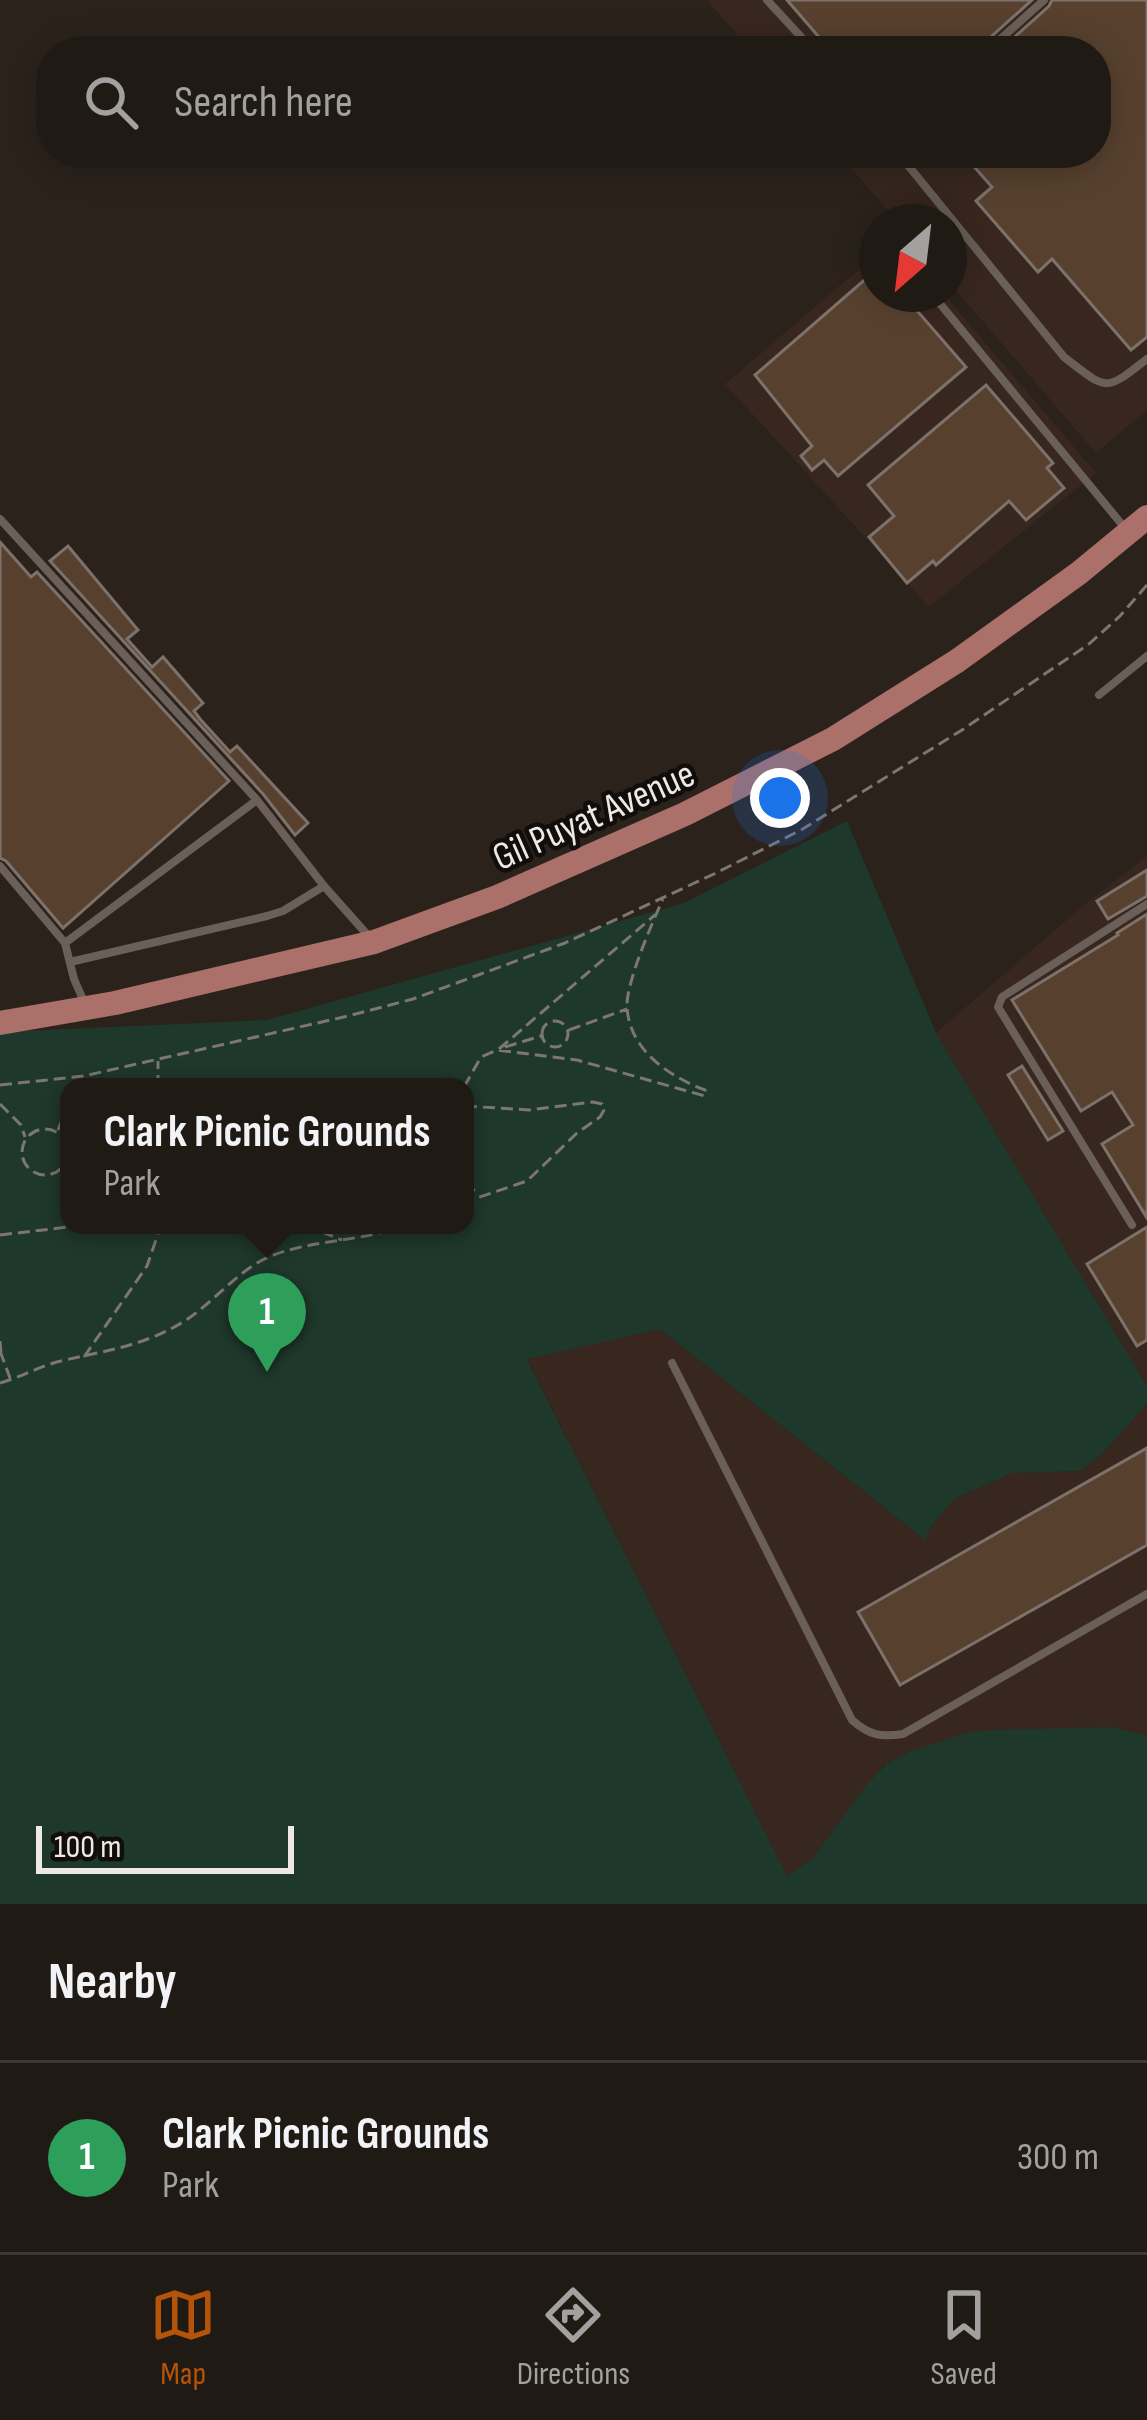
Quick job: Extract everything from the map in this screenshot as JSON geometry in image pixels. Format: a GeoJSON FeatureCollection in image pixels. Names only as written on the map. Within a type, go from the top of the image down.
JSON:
{"type":"FeatureCollection","features":[{"type":"Feature","properties":{"kind":"main road","name":"Gil Puyat Avenue"},"geometry":{"type":"LineString","coordinates":[[0,1022],[86,1009],[329,955],[496,897],[685,814],[833,739],[957,661],[1138,525]]}},
{"type":"Feature","properties":{"kind":"lane"},"geometry":{"type":"LineString","coordinates":[[767,0],[800,36]]}},
{"type":"Feature","properties":{"kind":"lane"},"geometry":{"type":"LineString","coordinates":[[1004,36],[1044,0]]}},
{"type":"Feature","properties":{"kind":"lane"},"geometry":{"type":"LineString","coordinates":[[910,168],[1064,357],[1106,385],[1117,383],[1147,359]]}},
{"type":"Feature","properties":{"kind":"lane"},"geometry":{"type":"LineString","coordinates":[[948,312],[1138,525]]}},
{"type":"Feature","properties":{"kind":"lane"},"geometry":{"type":"LineString","coordinates":[[0,519],[257,800],[374,942]]}},
{"type":"Feature","properties":{"kind":"lane"},"geometry":{"type":"LineString","coordinates":[[1099,695],[1147,656]]}},
{"type":"Feature","properties":{"kind":"lane"},"geometry":{"type":"LineString","coordinates":[[65,943],[257,800]]}},
{"type":"Feature","properties":{"kind":"lane"},"geometry":{"type":"LineString","coordinates":[[0,866],[65,943],[86,1009]]}},
{"type":"Feature","properties":{"kind":"lane"},"geometry":{"type":"LineString","coordinates":[[70,962],[268,916],[324,886]]}},
{"type":"Feature","properties":{"kind":"lane"},"geometry":{"type":"LineString","coordinates":[[1132,1225],[998,1007],[1002,997],[1147,904]]}},
{"type":"Feature","properties":{"kind":"lane"},"geometry":{"type":"LineString","coordinates":[[672,1363],[852,1720],[866,1733],[903,1734],[1147,1594]]}},
{"type":"Feature","properties":{"kind":"path"},"geometry":{"type":"LineString","coordinates":[[65,1078],[413,999],[566,944],[801,830],[944,742],[1089,644],[1147,585]]}},
{"type":"Feature","properties":{"kind":"path"},"geometry":{"type":"LineString","coordinates":[[497,1050],[577,1060],[705,1096],[705,1090],[660,1067],[643,1050],[627,1010],[631,985],[664,898]]}},
{"type":"Feature","properties":{"kind":"path"},"geometry":{"type":"LineString","coordinates":[[497,1050],[657,914]]}},
{"type":"Feature","properties":{"kind":"path"},"geometry":{"type":"LineString","coordinates":[[567,1031],[627,1010]]}},
{"type":"Feature","properties":{"kind":"path"},"geometry":{"type":"LineString","coordinates":[[551,1022],[560,1022],[567,1031],[566,1040],[558,1046],[549,1045],[542,1036],[551,1022]]}},
{"type":"Feature","properties":{"kind":"path"},"geometry":{"type":"LineString","coordinates":[[469,1078],[481,1058],[542,1036]]}},
{"type":"Feature","properties":{"kind":"path"},"geometry":{"type":"LineString","coordinates":[[158,1060],[158,1078]]}},
{"type":"Feature","properties":{"kind":"path"},"geometry":{"type":"LineString","coordinates":[[0,1085],[60,1079]]}},
{"type":"Feature","properties":{"kind":"path"},"geometry":{"type":"LineString","coordinates":[[474,1107],[529,1110],[593,1102],[604,1110],[526,1181],[474,1199]]}},
{"type":"Feature","properties":{"kind":"path"},"geometry":{"type":"LineString","coordinates":[[0,1104],[21,1125],[26,1139]]}},
{"type":"Feature","properties":{"kind":"path"},"geometry":{"type":"LineString","coordinates":[[60,1127],[58,1132],[34,1131],[22,1147],[24,1162],[34,1172],[50,1175],[60,1169]]}},
{"type":"Feature","properties":{"kind":"path"},"geometry":{"type":"LineString","coordinates":[[474,1191],[481,1196]]}},
{"type":"Feature","properties":{"kind":"path"},"geometry":{"type":"LineString","coordinates":[[0,1235],[60,1228]]}},
{"type":"Feature","properties":{"kind":"path"},"geometry":{"type":"LineString","coordinates":[[84,1358],[148,1266],[158,1234]]}},
{"type":"Feature","properties":{"kind":"path"},"geometry":{"type":"LineString","coordinates":[[329,1234],[346,1242]]}},
{"type":"Feature","properties":{"kind":"path"},"geometry":{"type":"LineString","coordinates":[[335,1234],[339,1238]]}},
{"type":"Feature","properties":{"kind":"path"},"geometry":{"type":"LineString","coordinates":[[0,1383],[60,1361],[152,1339],[186,1321],[244,1271],[268,1257],[374,1234]]}},
{"type":"Feature","properties":{"kind":"path"},"geometry":{"type":"LineString","coordinates":[[0,1341],[11,1380]]}},
{"type":"Feature","properties":{"kind":"shaded area"},"geometry":{"type":"Polygon","coordinates":[[[707,0],[1147,0],[1147,410],[1096,453],[967,303],[967,204],[882,204],[851,168],[1111,168],[1111,36],[738,36],[707,0]]]}},
{"type":"Feature","properties":{"kind":"shaded area"},"geometry":{"type":"Polygon","coordinates":[[[859,269],[859,312],[959,312],[1096,473],[929,607],[725,384],[859,269]]]}},
{"type":"Feature","properties":{"kind":"shaded area"},"geometry":{"type":"Polygon","coordinates":[[[1147,856],[1147,1386],[936,1033],[1147,856]]]}},
{"type":"Feature","properties":{"kind":"shaded area"},"geometry":{"type":"Polygon","coordinates":[[[660,1329],[925,1540],[956,1498],[1012,1473],[1080,1471],[1147,1404],[1147,1736],[1112,1727],[911,1751],[885,1764],[813,1858],[787,1877],[527,1358],[660,1329]]]}},
{"type":"Feature","properties":{"kind":"green space"},"geometry":{"type":"Polygon","coordinates":[[[847,821],[936,1033],[1147,1386],[1147,1404],[1080,1471],[1012,1473],[956,1498],[925,1540],[660,1329],[527,1359],[787,1876],[813,1858],[886,1764],[911,1751],[967,1733],[1112,1727],[1147,1736],[1147,1904],[0,1904],[0,1032],[267,1020],[684,903],[847,821]]]}},
{"type":"Feature","properties":{"kind":"building"},"geometry":{"type":"Polygon","coordinates":[[[787,0],[1032,0],[992,36],[818,36],[787,0]]]}},
{"type":"Feature","properties":{"kind":"building"},"geometry":{"type":"Polygon","coordinates":[[[1052,0],[1147,0],[1147,337],[1131,350],[1052,259],[1038,272],[976,201],[992,187],[975,168],[1111,168],[1111,36],[1016,36],[1052,0]]]}},
{"type":"Feature","properties":{"kind":"building"},"geometry":{"type":"Polygon","coordinates":[[[859,285],[859,312],[918,312],[966,367],[838,476],[824,460],[812,470],[801,456],[812,446],[755,375],[859,285]]]}},
{"type":"Feature","properties":{"kind":"building"},"geometry":{"type":"Polygon","coordinates":[[[986,385],[1053,463],[1047,468],[1064,488],[1026,520],[1009,501],[936,565],[933,561],[907,583],[869,537],[894,516],[868,485],[986,385]]]}},
{"type":"Feature","properties":{"kind":"building"},"geometry":{"type":"Polygon","coordinates":[[[0,542],[31,577],[37,572],[229,781],[63,928],[0,858],[0,542]]]}},
{"type":"Feature","properties":{"kind":"building"},"geometry":{"type":"Polygon","coordinates":[[[68,546],[138,630],[127,639],[152,667],[163,657],[203,703],[194,711],[200,719],[230,752],[237,746],[308,823],[295,835],[50,561],[68,546]]]}},
{"type":"Feature","properties":{"kind":"building"},"geometry":{"type":"Polygon","coordinates":[[[1147,870],[1147,896],[1108,919],[1097,901],[1147,870]]]}},
{"type":"Feature","properties":{"kind":"building"},"geometry":{"type":"Polygon","coordinates":[[[1147,914],[1147,1218],[1102,1144],[1133,1125],[1112,1092],[1081,1111],[1012,1000],[1147,914]]]}},
{"type":"Feature","properties":{"kind":"building"},"geometry":{"type":"Polygon","coordinates":[[[1022,1066],[1063,1131],[1048,1140],[1008,1075],[1022,1066]]]}},
{"type":"Feature","properties":{"kind":"building"},"geometry":{"type":"Polygon","coordinates":[[[1147,1227],[1147,1340],[1137,1346],[1087,1264],[1147,1227]]]}},
{"type":"Feature","properties":{"kind":"building"},"geometry":{"type":"Polygon","coordinates":[[[1147,1448],[1147,1545],[900,1685],[858,1612],[1147,1448]]]}},
{"type":"Feature","properties":{"kind":"place","name":"Clark Picnic Grounds"},"geometry":{"type":"Point","coordinates":[267,1372]}}]}
